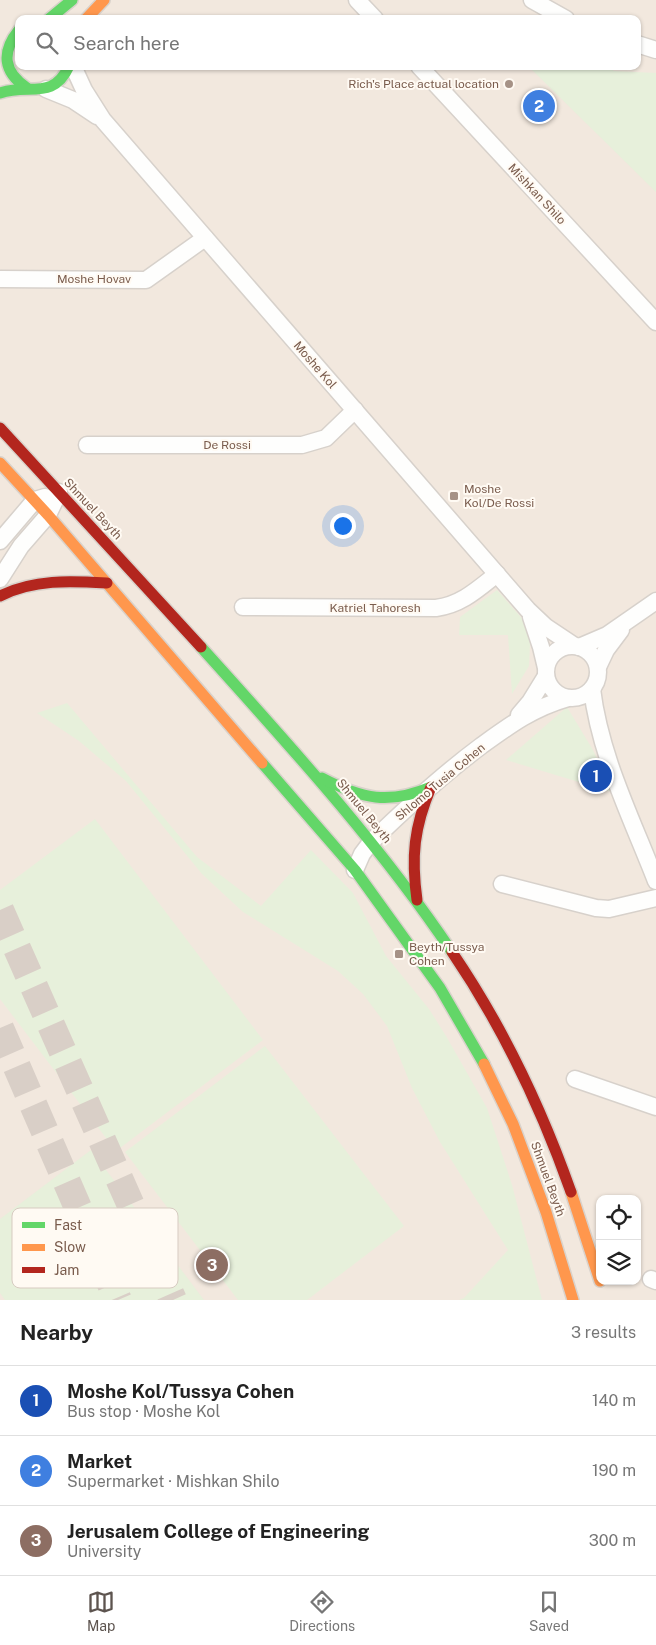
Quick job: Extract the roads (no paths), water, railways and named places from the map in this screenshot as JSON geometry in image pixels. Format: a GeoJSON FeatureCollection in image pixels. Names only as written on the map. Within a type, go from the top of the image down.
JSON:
{"type":"FeatureCollection","features":[{"type":"Feature","properties":{"kind":"street"},"geometry":{"type":"LineString","coordinates":[[54,15],[72,0]]}},
{"type":"Feature","properties":{"kind":"street"},"geometry":{"type":"LineString","coordinates":[[90,15],[104,0]]}},
{"type":"Feature","properties":{"kind":"street"},"geometry":{"type":"LineString","coordinates":[[357,0],[370,15]]}},
{"type":"Feature","properties":{"kind":"street"},"geometry":{"type":"LineString","coordinates":[[532,0],[559,15]]}},
{"type":"Feature","properties":{"kind":"street"},"geometry":{"type":"LineString","coordinates":[[15,34],[7,45],[2,57],[13,78],[27,88]]}},
{"type":"Feature","properties":{"kind":"street"},"geometry":{"type":"LineString","coordinates":[[641,45],[656,50]]}},
{"type":"Feature","properties":{"kind":"street"},"geometry":{"type":"LineString","coordinates":[[0,94],[13,89],[46,89],[62,79],[68,70]]}},
{"type":"Feature","properties":{"kind":"street","name":"Moshe Kol"},"geometry":{"type":"LineString","coordinates":[[73,70],[103,120],[528,610],[546,627],[576,646]]}},
{"type":"Feature","properties":{"kind":"street","name":"Mishkan Shilo"},"geometry":{"type":"LineString","coordinates":[[423,70],[656,322]]}},
{"type":"Feature","properties":{"kind":"street","name":"Moshe Kol"},"geometry":{"type":"LineString","coordinates":[[46,89],[73,100],[103,120]]}},
{"type":"Feature","properties":{"kind":"street","name":"Moshe Hovav"},"geometry":{"type":"LineString","coordinates":[[0,279],[146,280],[205,238]]}},
{"type":"Feature","properties":{"kind":"street","name":"De Rossi"},"geometry":{"type":"LineString","coordinates":[[87,445],[302,445],[326,438],[355,410]]}},
{"type":"Feature","properties":{"kind":"street","name":"Shmuel Beyth"},"geometry":{"type":"LineString","coordinates":[[0,428],[316,775],[418,901],[447,941],[494,1018],[518,1064],[555,1146],[596,1268]]}},
{"type":"Feature","properties":{"kind":"street","name":"Shmuel Beyth"},"geometry":{"type":"LineString","coordinates":[[0,463],[35,500],[355,870],[429,971],[480,1055],[513,1124],[546,1212],[573,1300]]}},
{"type":"Feature","properties":{"kind":"street"},"geometry":{"type":"LineString","coordinates":[[0,541],[35,500],[59,492]]}},
{"type":"Feature","properties":{"kind":"street"},"geometry":{"type":"LineString","coordinates":[[0,579],[21,546],[48,515],[59,492]]}},
{"type":"Feature","properties":{"kind":"street","name":"Katriel Tahoresh"},"geometry":{"type":"LineString","coordinates":[[243,607],[442,607],[454,604],[471,595],[497,574]]}},
{"type":"Feature","properties":{"kind":"street"},"geometry":{"type":"LineString","coordinates":[[0,596],[20,588],[44,582],[107,583]]}},
{"type":"Feature","properties":{"kind":"street"},"geometry":{"type":"LineString","coordinates":[[627,622],[614,638],[598,667],[597,680],[586,694],[571,698],[560,695],[554,690],[549,684],[546,672],[549,659],[554,652],[561,648],[576,646],[607,635],[656,601]]}},
{"type":"Feature","properties":{"kind":"street","name":"Moshe Kol"},"geometry":{"type":"LineString","coordinates":[[528,610],[536,630],[546,672]]}},
{"type":"Feature","properties":{"kind":"street"},"geometry":{"type":"LineString","coordinates":[[576,646],[592,654],[598,667]]}},
{"type":"Feature","properties":{"kind":"street","name":"Shlomo Tusia Cohen"},"geometry":{"type":"LineString","coordinates":[[513,723],[530,702],[546,672]]}},
{"type":"Feature","properties":{"kind":"street"},"geometry":{"type":"LineString","coordinates":[[592,688],[604,748],[656,881]]}},
{"type":"Feature","properties":{"kind":"street"},"geometry":{"type":"LineString","coordinates":[[571,698],[604,748]]}},
{"type":"Feature","properties":{"kind":"street","name":"Shlomo Tusia Cohen"},"geometry":{"type":"LineString","coordinates":[[355,870],[362,854],[371,842],[460,762],[513,723],[533,711],[549,703],[571,698]]}},
{"type":"Feature","properties":{"kind":"street"},"geometry":{"type":"LineString","coordinates":[[316,775],[350,791],[376,797],[394,798],[411,795],[431,787]]}},
{"type":"Feature","properties":{"kind":"street"},"geometry":{"type":"LineString","coordinates":[[418,901],[413,873],[413,844],[420,815],[431,787]]}},
{"type":"Feature","properties":{"kind":"street"},"geometry":{"type":"LineString","coordinates":[[502,884],[596,908],[609,909],[656,898]]}},
{"type":"Feature","properties":{"kind":"street"},"geometry":{"type":"LineString","coordinates":[[574,1079],[656,1107]]}},
{"type":"Feature","properties":{"kind":"tunnel"},"geometry":{"type":"LineString","coordinates":[[0,910],[132,1208]]}},
{"type":"Feature","properties":{"kind":"tunnel"},"geometry":{"type":"LineString","coordinates":[[0,1028],[78,1208]]}},
{"type":"Feature","properties":{"kind":"tunnel"},"geometry":{"type":"LineString","coordinates":[[113,1288],[118,1300]]}},
{"type":"Feature","properties":{"kind":"tunnel"},"geometry":{"type":"LineString","coordinates":[[168,1288],[173,1300]]}},
{"type":"Feature","properties":{"kind":"place","name":"Rich's Place actual location"},"geometry":{"type":"Point","coordinates":[509,84]}},
{"type":"Feature","properties":{"kind":"place","name":"Market"},"geometry":{"type":"Point","coordinates":[539,106]}},
{"type":"Feature","properties":{"kind":"place","name":"Moshe Kol/De Rossi"},"geometry":{"type":"Point","coordinates":[454,496]}},
{"type":"Feature","properties":{"kind":"place","name":"Moshe Kol/Tussya Cohen"},"geometry":{"type":"Point","coordinates":[596,776]}},
{"type":"Feature","properties":{"kind":"place","name":"Beyth/Tussya Cohen"},"geometry":{"type":"Point","coordinates":[399,954]}},
{"type":"Feature","properties":{"kind":"place","name":"Jerusalem College of Engineering"},"geometry":{"type":"Point","coordinates":[212,1265]}}]}
